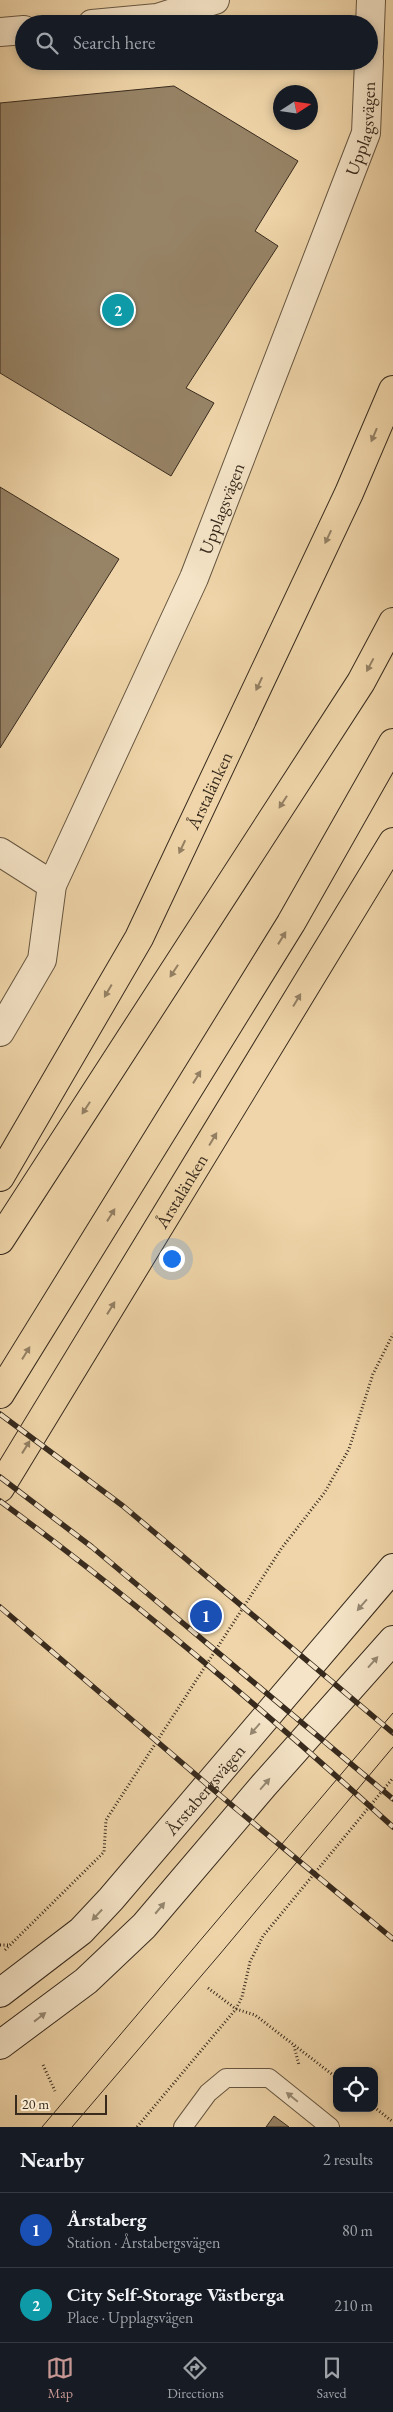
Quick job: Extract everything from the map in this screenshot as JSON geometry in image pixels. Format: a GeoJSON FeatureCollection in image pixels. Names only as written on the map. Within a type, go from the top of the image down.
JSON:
{"type":"FeatureCollection","features":[{"type":"Feature","properties":{"kind":"highway","name":"Årstalänken"},"geometry":{"type":"LineString","coordinates":[[0,1177],[139,938],[349,493],[393,390]]}},
{"type":"Feature","properties":{"kind":"highway"},"geometry":{"type":"LineString","coordinates":[[0,1240],[361,682],[393,622]]}},
{"type":"Feature","properties":{"kind":"highway"},"geometry":{"type":"LineString","coordinates":[[0,1394],[291,924],[393,743]]}},
{"type":"Feature","properties":{"kind":"highway","name":"Årstalänken"},"geometry":{"type":"LineString","coordinates":[[0,1488],[393,842]]}},
{"type":"Feature","properties":{"kind":"street"},"geometry":{"type":"LineString","coordinates":[[168,15],[215,0]]}},
{"type":"Feature","properties":{"kind":"street"},"geometry":{"type":"LineString","coordinates":[[370,15],[371,0]]}},
{"type":"Feature","properties":{"kind":"street"},"geometry":{"type":"LineString","coordinates":[[0,32],[15,31]]}},
{"type":"Feature","properties":{"kind":"street","name":"Upplagsvägen"},"geometry":{"type":"LineString","coordinates":[[0,1032],[42,960],[52,885],[194,578],[348,180],[366,133],[369,70]]}},
{"type":"Feature","properties":{"kind":"street"},"geometry":{"type":"LineString","coordinates":[[0,852],[52,885]]}},
{"type":"Feature","properties":{"kind":"street","name":"Årstabergsvägen"},"geometry":{"type":"LineString","coordinates":[[0,1993],[82,1931],[111,1900],[393,1568]]}},
{"type":"Feature","properties":{"kind":"street"},"geometry":{"type":"LineString","coordinates":[[0,2045],[86,1981],[144,1926],[264,1785],[393,1640]]}},
{"type":"Feature","properties":{"kind":"lane"},"geometry":{"type":"LineString","coordinates":[[189,2124],[208,2093],[226,2078],[269,2078],[330,2127]]}},
{"type":"Feature","properties":{"kind":"path"},"geometry":{"type":"LineString","coordinates":[[0,1945],[8,1945],[104,1852],[106,1820],[282,1549],[325,1492],[349,1448],[373,1374],[393,1334]]}},
{"type":"Feature","properties":{"kind":"path"},"geometry":{"type":"LineString","coordinates":[[138,2127],[236,2010],[242,1997],[250,1962],[263,1936],[393,1778]]}},
{"type":"Feature","properties":{"kind":"path"},"geometry":{"type":"LineString","coordinates":[[208,1988],[236,2010],[255,2015],[333,2075]]}},
{"type":"Feature","properties":{"kind":"path"},"geometry":{"type":"LineString","coordinates":[[294,2045],[300,2065]]}},
{"type":"Feature","properties":{"kind":"path"},"geometry":{"type":"LineString","coordinates":[[43,2065],[55,2091]]}},
{"type":"Feature","properties":{"kind":"path"},"geometry":{"type":"LineString","coordinates":[[378,2111],[393,2122]]}},
{"type":"Feature","properties":{"kind":"building"},"geometry":{"type":"Polygon","coordinates":[[[174,86],[298,161],[255,231],[278,246],[186,388],[214,403],[171,476],[0,373],[0,103],[174,86]]]}},
{"type":"Feature","properties":{"kind":"building"},"geometry":{"type":"Polygon","coordinates":[[[0,487],[119,559],[0,748],[0,487]]]}},
{"type":"Feature","properties":{"kind":"building"},"geometry":{"type":"Polygon","coordinates":[[[274,2116],[289,2127],[266,2127],[274,2116]]]}},
{"type":"Feature","properties":{"kind":"tram line"},"geometry":{"type":"LineString","coordinates":[[42,2127],[393,1713]]}},
{"type":"Feature","properties":{"kind":"tram line"},"geometry":{"type":"LineString","coordinates":[[72,2127],[393,1747]]}},
{"type":"Feature","properties":{"kind":"railway"},"geometry":{"type":"LineString","coordinates":[[0,1414],[123,1506],[393,1733]]}},
{"type":"Feature","properties":{"kind":"railway"},"geometry":{"type":"LineString","coordinates":[[0,1477],[92,1547],[393,1799]]}},
{"type":"Feature","properties":{"kind":"railway"},"geometry":{"type":"LineString","coordinates":[[0,1501],[51,1539],[201,1659],[393,1827]]}},
{"type":"Feature","properties":{"kind":"railway"},"geometry":{"type":"LineString","coordinates":[[0,1607],[216,1792],[393,1939]]}},
{"type":"Feature","properties":{"kind":"place","name":"City Self-Storage Västberga"},"geometry":{"type":"Point","coordinates":[118,310]}},
{"type":"Feature","properties":{"kind":"place","name":"Årstaberg"},"geometry":{"type":"Point","coordinates":[206,1616]}}]}
